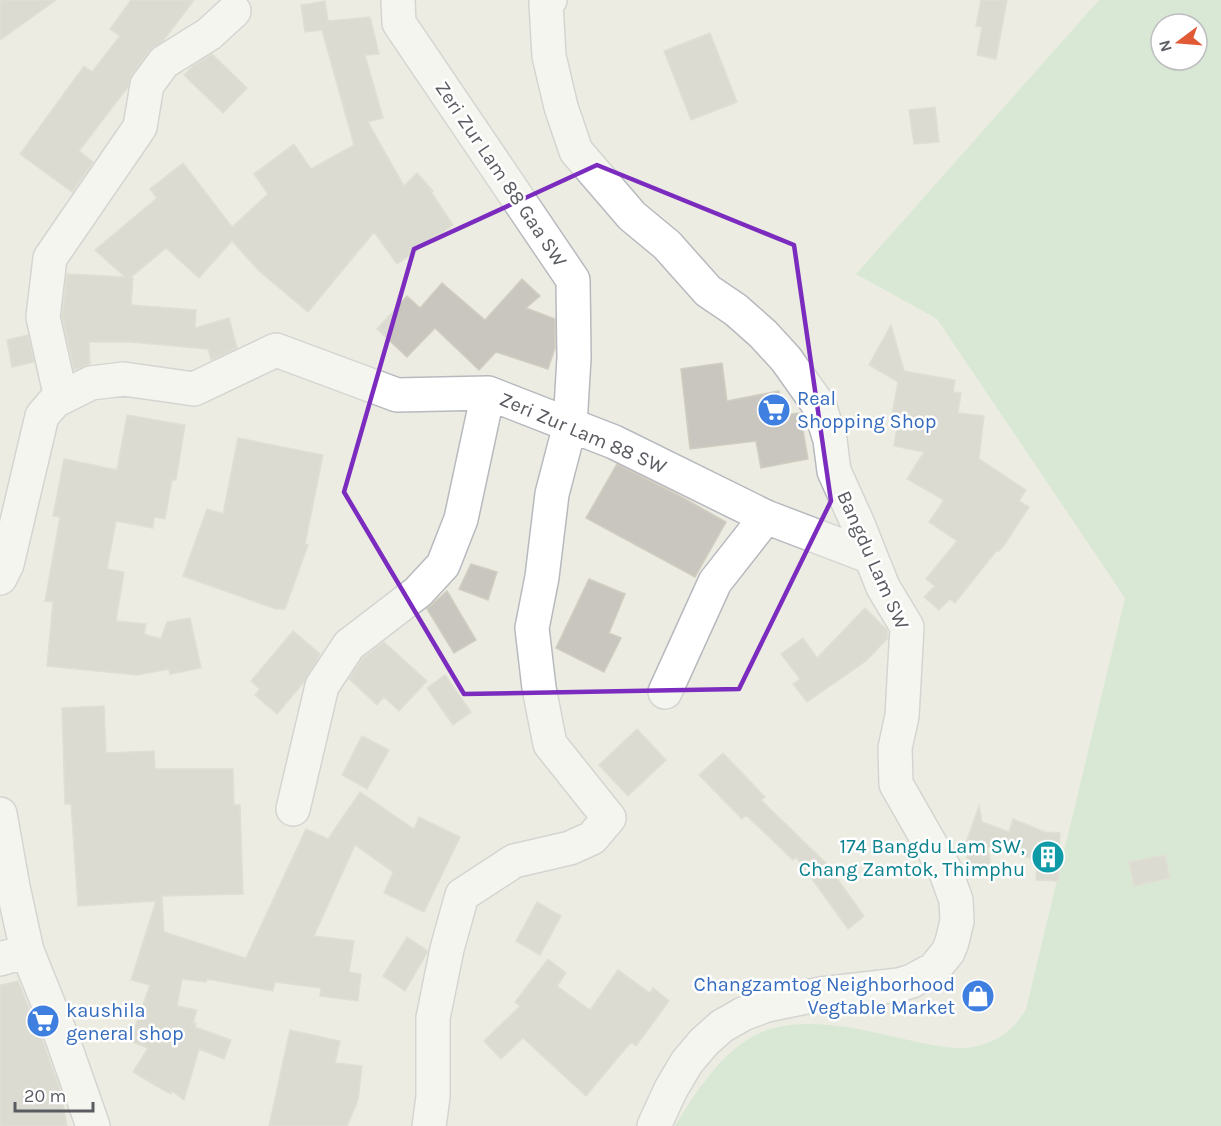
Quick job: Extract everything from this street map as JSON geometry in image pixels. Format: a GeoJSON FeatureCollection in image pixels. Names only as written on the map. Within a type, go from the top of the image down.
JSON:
{"type":"FeatureCollection","features":[{"type":"Feature","properties":{"kind":"street","name":"Zeri Zur Lam 88 Gaa SW"},"geometry":{"type":"LineString","coordinates":[[398,0],[399,23],[573,280],[574,358],[570,425],[552,494],[542,577],[532,628],[539,688],[550,744],[609,818],[592,838],[570,848],[513,861],[462,895],[447,949],[433,1018],[433,1097],[429,1126]]}},
{"type":"Feature","properties":{"kind":"street","name":"Bangdu Lam SW"},"geometry":{"type":"LineString","coordinates":[[550,0],[546,4],[549,56],[561,107],[576,152],[632,216],[667,245],[708,291],[736,310],[786,359],[820,407],[830,440],[834,471],[883,587],[908,627],[902,716],[895,748],[896,784],[945,870],[953,889],[957,921],[948,952],[934,969],[912,981],[767,1005],[743,1014],[722,1026],[687,1062],[671,1089],[654,1126]]}},
{"type":"Feature","properties":{"kind":"street"},"geometry":{"type":"LineString","coordinates":[[61,398],[43,318],[50,258],[140,127],[147,85],[164,62],[209,34],[234,11]]}},
{"type":"Feature","properties":{"kind":"street","name":"Zeri Zur Lam 88 SW"},"geometry":{"type":"LineString","coordinates":[[0,578],[7,564],[42,416],[54,401],[91,383],[124,379],[194,389],[276,350],[397,395],[488,393],[614,442],[766,517],[871,557]]}},
{"type":"Feature","properties":{"kind":"street"},"geometry":{"type":"LineString","coordinates":[[293,809],[322,686],[349,645],[418,592],[443,565],[461,519],[488,393]]}},
{"type":"Feature","properties":{"kind":"street"},"geometry":{"type":"LineString","coordinates":[[665,692],[715,582],[766,517]]}},
{"type":"Feature","properties":{"kind":"street"},"geometry":{"type":"LineString","coordinates":[[0,814],[13,887],[14,955],[62,1035],[93,1126]]}},
{"type":"Feature","properties":{"kind":"highlighted area"},"geometry":{"type":"Polygon","coordinates":[[[597,165],[794,245],[831,501],[739,689],[464,694],[344,492],[414,249],[597,165]]]}},
{"type":"Feature","properties":{"kind":"green space"},"geometry":{"type":"Polygon","coordinates":[[[1099,0],[1221,0],[1221,1126],[675,1126],[701,1086],[722,1061],[747,1040],[777,1027],[796,1024],[836,1026],[935,1045],[965,1048],[981,1045],[1004,1034],[1026,1009],[1125,598],[937,319],[856,274],[1099,0]]]}},
{"type":"Feature","properties":{"kind":"building"},"geometry":{"type":"Polygon","coordinates":[[[0,0],[56,0],[0,40],[0,0]]]}},
{"type":"Feature","properties":{"kind":"building"},"geometry":{"type":"Polygon","coordinates":[[[131,0],[194,0],[163,41],[149,51],[132,74],[128,87],[79,151],[93,162],[72,192],[20,154],[84,66],[92,72],[120,36],[110,29],[131,0]]]}},
{"type":"Feature","properties":{"kind":"building"},"geometry":{"type":"Polygon","coordinates":[[[981,0],[1007,0],[996,59],[977,55],[982,27],[976,26],[981,0]]]}},
{"type":"Feature","properties":{"kind":"building"},"geometry":{"type":"Polygon","coordinates":[[[325,1],[328,21],[370,17],[379,54],[365,55],[383,118],[368,122],[404,186],[417,173],[433,191],[431,192],[453,225],[397,264],[374,232],[308,312],[259,271],[232,241],[199,278],[166,248],[130,278],[133,278],[131,305],[196,310],[195,328],[229,318],[237,348],[211,360],[208,349],[130,342],[89,342],[90,364],[74,370],[62,316],[67,274],[125,277],[95,250],[157,198],[150,189],[183,163],[232,227],[268,194],[254,174],[294,144],[311,169],[354,145],[322,30],[305,32],[301,5],[325,1]]]}},
{"type":"Feature","properties":{"kind":"building"},"geometry":{"type":"Polygon","coordinates":[[[710,33],[737,102],[691,120],[664,51],[710,33]]]}},
{"type":"Feature","properties":{"kind":"building"},"geometry":{"type":"Polygon","coordinates":[[[212,54],[247,88],[223,113],[184,75],[193,66],[212,54]]]}},
{"type":"Feature","properties":{"kind":"building"},"geometry":{"type":"Polygon","coordinates":[[[935,107],[939,142],[914,144],[909,110],[935,107]]]}},
{"type":"Feature","properties":{"kind":"building"},"geometry":{"type":"Polygon","coordinates":[[[522,279],[540,296],[526,308],[555,319],[555,348],[548,369],[496,352],[479,370],[435,328],[407,357],[377,329],[407,296],[420,308],[442,283],[485,320],[522,279]]]}},
{"type":"Feature","properties":{"kind":"building"},"geometry":{"type":"Polygon","coordinates":[[[891,325],[904,371],[955,380],[953,392],[961,393],[958,413],[984,416],[979,459],[1026,490],[1019,501],[1029,507],[1005,544],[999,551],[997,550],[955,603],[950,599],[939,610],[924,597],[935,586],[926,579],[957,541],[929,522],[944,500],[907,479],[924,452],[894,446],[897,427],[890,425],[898,382],[869,365],[891,325]]]}},
{"type":"Feature","properties":{"kind":"building"},"geometry":{"type":"Polygon","coordinates":[[[28,335],[34,362],[12,367],[7,340],[28,335]]]}},
{"type":"Feature","properties":{"kind":"building"},"geometry":{"type":"Polygon","coordinates":[[[722,363],[727,401],[779,391],[783,415],[800,413],[808,459],[761,468],[756,441],[690,449],[681,369],[722,363]]]}},
{"type":"Feature","properties":{"kind":"building"},"geometry":{"type":"Polygon","coordinates":[[[127,415],[185,425],[176,480],[172,480],[165,519],[154,517],[153,528],[116,521],[107,569],[124,572],[116,621],[146,624],[144,634],[161,639],[167,622],[190,618],[201,668],[170,674],[169,669],[137,675],[47,666],[53,602],[45,601],[60,517],[53,516],[64,459],[117,470],[127,415]]]}},
{"type":"Feature","properties":{"kind":"building"},"geometry":{"type":"Polygon","coordinates":[[[238,438],[323,455],[305,544],[308,545],[285,609],[276,609],[183,576],[207,509],[223,514],[238,438]]]}},
{"type":"Feature","properties":{"kind":"building"},"geometry":{"type":"Polygon","coordinates":[[[617,464],[726,522],[695,577],[586,518],[617,464]]]}},
{"type":"Feature","properties":{"kind":"building"},"geometry":{"type":"Polygon","coordinates":[[[471,564],[497,572],[488,600],[459,589],[471,564]]]}},
{"type":"Feature","properties":{"kind":"building"},"geometry":{"type":"Polygon","coordinates":[[[589,579],[625,594],[609,633],[621,638],[604,672],[556,648],[589,579]]]}},
{"type":"Feature","properties":{"kind":"building"},"geometry":{"type":"Polygon","coordinates":[[[447,591],[476,640],[454,653],[427,609],[447,591]]]}},
{"type":"Feature","properties":{"kind":"building"},"geometry":{"type":"Polygon","coordinates":[[[865,608],[887,630],[888,638],[866,661],[807,702],[793,684],[800,679],[781,654],[803,638],[817,658],[865,608]]]}},
{"type":"Feature","properties":{"kind":"building"},"geometry":{"type":"Polygon","coordinates":[[[293,631],[320,654],[304,682],[277,714],[255,695],[260,689],[251,681],[293,631]]]}},
{"type":"Feature","properties":{"kind":"building"},"geometry":{"type":"Polygon","coordinates":[[[384,642],[427,681],[399,711],[384,697],[377,705],[349,679],[363,658],[384,642]]]}},
{"type":"Feature","properties":{"kind":"building"},"geometry":{"type":"Polygon","coordinates":[[[445,675],[471,712],[453,725],[427,688],[445,675]]]}},
{"type":"Feature","properties":{"kind":"building"},"geometry":{"type":"Polygon","coordinates":[[[104,706],[106,753],[154,751],[155,769],[233,769],[234,805],[240,805],[243,894],[162,896],[164,932],[245,958],[245,960],[306,829],[328,839],[360,792],[414,829],[419,817],[460,837],[424,912],[384,893],[393,872],[355,845],[314,936],[354,941],[349,972],[361,974],[358,1001],[320,996],[321,988],[275,982],[273,991],[207,979],[206,982],[182,979],[177,1006],[197,1010],[193,1023],[196,1023],[195,1027],[231,1040],[224,1059],[199,1049],[184,1100],[172,1091],[171,1094],[133,1072],[148,1048],[130,1041],[150,985],[131,980],[156,901],[78,906],[71,804],[65,804],[62,708],[104,706]]]}},
{"type":"Feature","properties":{"kind":"building"},"geometry":{"type":"Polygon","coordinates":[[[637,729],[666,760],[628,796],[599,765],[637,729]]]}},
{"type":"Feature","properties":{"kind":"building"},"geometry":{"type":"Polygon","coordinates":[[[362,736],[389,750],[367,789],[342,775],[362,736]]]}},
{"type":"Feature","properties":{"kind":"building"},"geometry":{"type":"Polygon","coordinates":[[[723,753],[765,797],[761,800],[826,863],[864,916],[848,929],[796,857],[793,860],[746,815],[742,819],[699,775],[723,753]]]}},
{"type":"Feature","properties":{"kind":"building"},"geometry":{"type":"Polygon","coordinates":[[[979,806],[982,822],[1009,832],[1013,819],[1045,832],[1060,833],[1058,881],[1036,880],[1037,860],[987,846],[991,864],[968,867],[965,846],[979,806]]]}},
{"type":"Feature","properties":{"kind":"building"},"geometry":{"type":"Polygon","coordinates":[[[1165,855],[1170,878],[1134,886],[1129,862],[1165,855]]]}},
{"type":"Feature","properties":{"kind":"building"},"geometry":{"type":"Polygon","coordinates":[[[537,902],[561,916],[540,955],[516,941],[537,902]]]}},
{"type":"Feature","properties":{"kind":"building"},"geometry":{"type":"Polygon","coordinates":[[[407,937],[428,951],[405,991],[383,976],[407,937]]]}},
{"type":"Feature","properties":{"kind":"building"},"geometry":{"type":"Polygon","coordinates":[[[548,959],[566,973],[557,986],[590,1010],[618,970],[650,993],[653,988],[669,1001],[636,1046],[631,1042],[586,1096],[523,1038],[501,1059],[484,1041],[520,1006],[515,1002],[548,959]]]}},
{"type":"Feature","properties":{"kind":"building"},"geometry":{"type":"Polygon","coordinates":[[[18,981],[61,1092],[67,1126],[0,1126],[0,985],[18,981]]]}},
{"type":"Feature","properties":{"kind":"building"},"geometry":{"type":"Polygon","coordinates":[[[290,1030],[340,1041],[335,1063],[362,1066],[358,1100],[347,1126],[269,1126],[290,1030]]]}},
{"type":"Feature","properties":{"kind":"place","name":"Real Shopping Shop"},"geometry":{"type":"Point","coordinates":[774,410]}},
{"type":"Feature","properties":{"kind":"place","name":"174 Bangdu Lam SW, Chang Zamtok, Thimphu"},"geometry":{"type":"Point","coordinates":[1048,857]}},
{"type":"Feature","properties":{"kind":"place","name":"Changzamtog Neighborhood Vegtable Market"},"geometry":{"type":"Point","coordinates":[978,996]}},
{"type":"Feature","properties":{"kind":"place","name":"kaushila general shop"},"geometry":{"type":"Point","coordinates":[43,1021]}}]}
